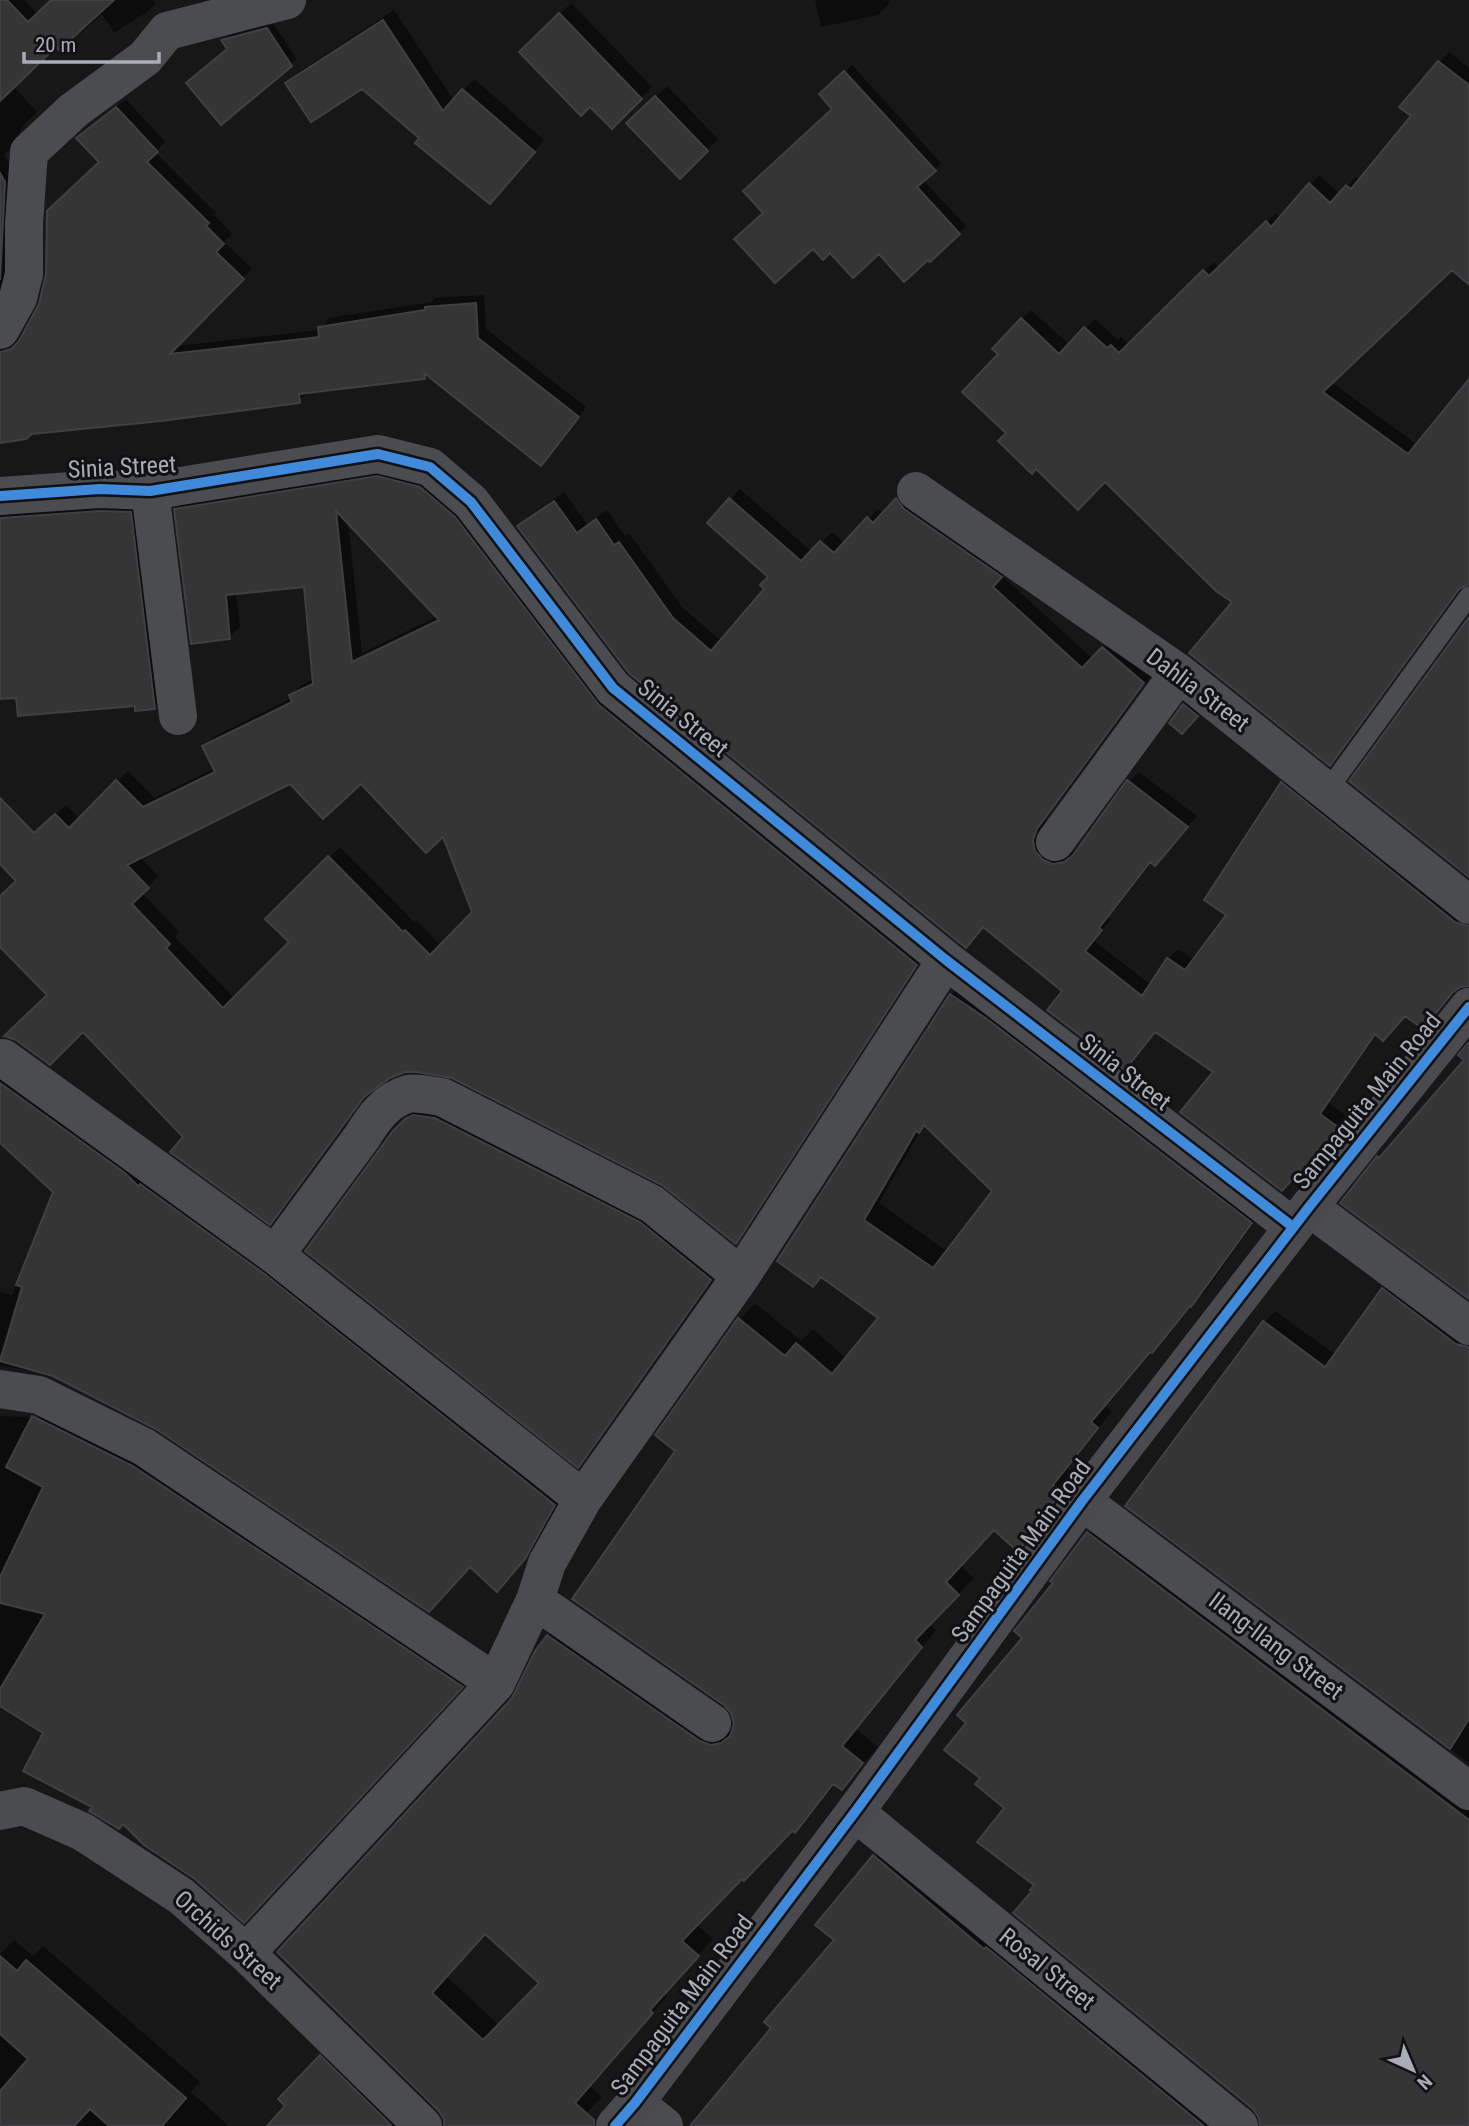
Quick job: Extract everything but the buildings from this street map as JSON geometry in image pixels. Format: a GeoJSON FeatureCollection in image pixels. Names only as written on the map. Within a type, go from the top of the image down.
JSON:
{"type":"FeatureCollection","features":[{"type":"Feature","properties":{"kind":"street"},"geometry":{"type":"LineString","coordinates":[[0,330],[18,298],[24,274],[29,152],[74,110],[145,58],[167,31],[287,0]]}},
{"type":"Feature","properties":{"kind":"street","name":"Sinia Street"},"geometry":{"type":"LineString","coordinates":[[0,496],[100,489],[150,491],[378,454],[430,467],[471,502],[614,688],[946,960],[1301,1217],[1469,1326]]}},
{"type":"Feature","properties":{"kind":"street"},"geometry":{"type":"LineString","coordinates":[[150,491],[178,716]]}},
{"type":"Feature","properties":{"kind":"street","name":"Dahlia Street"},"geometry":{"type":"LineString","coordinates":[[916,491],[1179,673],[1469,905]]}},
{"type":"Feature","properties":{"kind":"street"},"geometry":{"type":"LineString","coordinates":[[1055,842],[1179,673]]}},
{"type":"Feature","properties":{"kind":"street"},"geometry":{"type":"LineString","coordinates":[[246,1953],[496,1683],[535,1600],[547,1563],[583,1499],[741,1276],[946,960]]}},
{"type":"Feature","properties":{"kind":"street","name":"Sampaguita Main Road"},"geometry":{"type":"LineString","coordinates":[[638,2118],[855,1812],[1083,1501],[1301,1217],[1469,1007]]}},
{"type":"Feature","properties":{"kind":"street"},"geometry":{"type":"LineString","coordinates":[[3,1058],[275,1255],[583,1499]]}},
{"type":"Feature","properties":{"kind":"street"},"geometry":{"type":"LineString","coordinates":[[275,1255],[362,1137],[373,1118],[385,1106],[409,1094],[442,1097],[652,1204],[741,1276]]}},
{"type":"Feature","properties":{"kind":"street"},"geometry":{"type":"LineString","coordinates":[[0,1389],[39,1395],[144,1447],[496,1683]]}},
{"type":"Feature","properties":{"kind":"street","name":"Ilang-Ilang Street"},"geometry":{"type":"LineString","coordinates":[[1083,1501],[1469,1791]]}},
{"type":"Feature","properties":{"kind":"street"},"geometry":{"type":"LineString","coordinates":[[535,1600],[712,1723]]}},
{"type":"Feature","properties":{"kind":"street","name":"Orchids Street"},"geometry":{"type":"LineString","coordinates":[[0,1811],[24,1806],[83,1832],[181,1896],[246,1953],[423,2126]]}},
{"type":"Feature","properties":{"kind":"street","name":"Rosal Street"},"geometry":{"type":"LineString","coordinates":[[855,1812],[1239,2126]]}},
{"type":"Feature","properties":{"kind":"lane"},"geometry":{"type":"LineString","coordinates":[[1327,791],[1469,596]]}},
{"type":"Feature","properties":{"kind":"cycle path"},"geometry":{"type":"LineString","coordinates":[[0,496],[100,489],[150,491],[378,454],[430,467],[471,502],[613,688],[946,960],[1293,1227]]}},
{"type":"Feature","properties":{"kind":"cycle path"},"geometry":{"type":"LineString","coordinates":[[615,2126],[855,1812],[1082,1501],[1309,1207],[1469,1007]]}}]}
